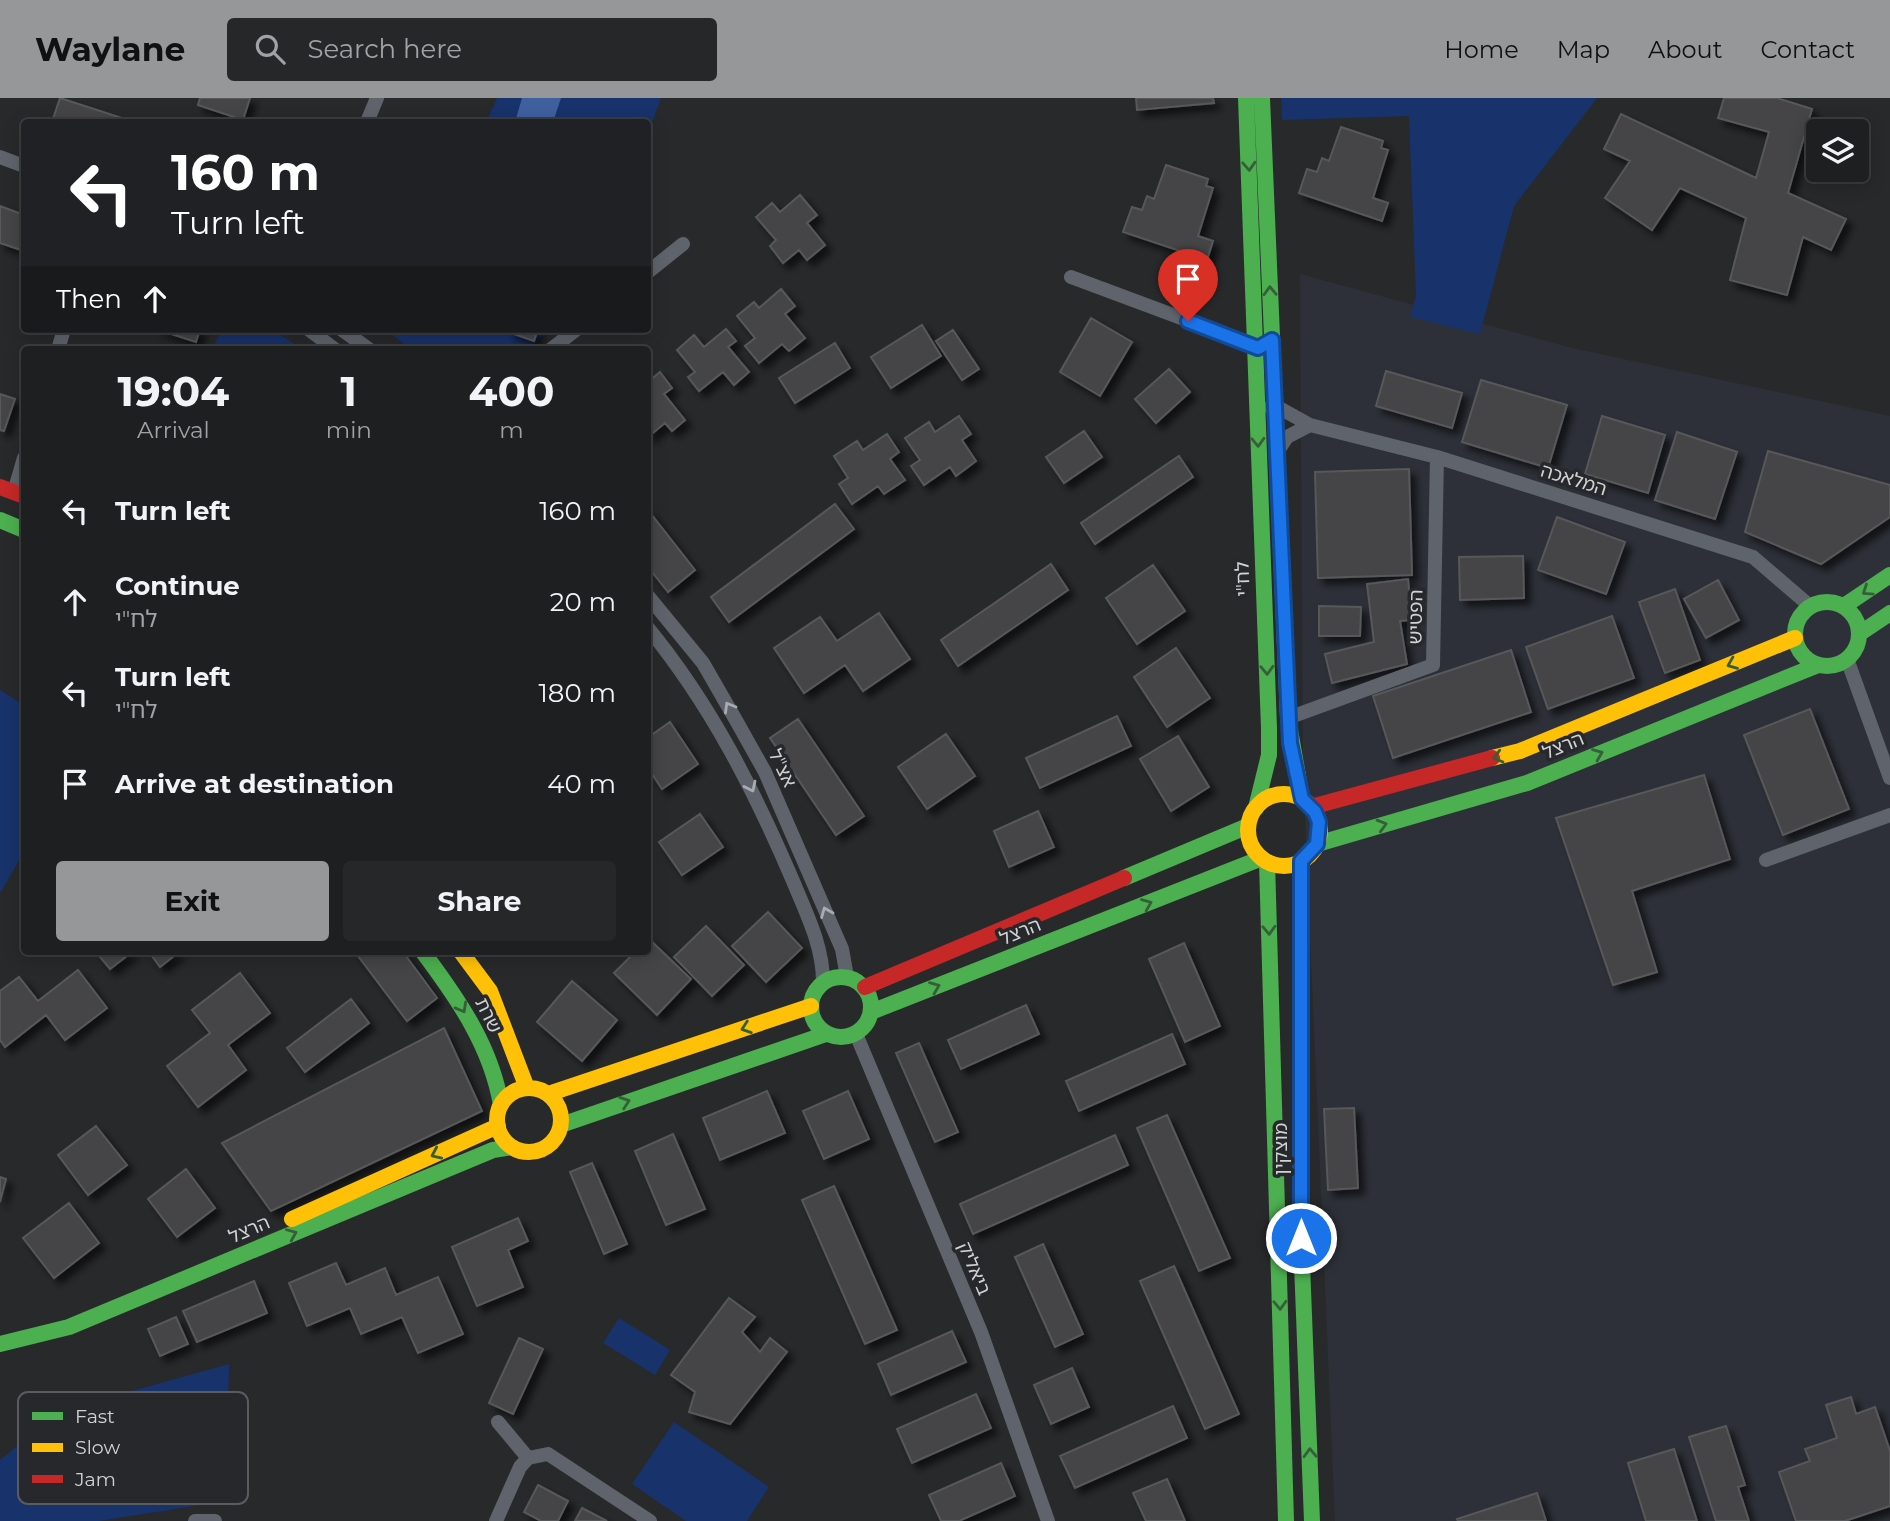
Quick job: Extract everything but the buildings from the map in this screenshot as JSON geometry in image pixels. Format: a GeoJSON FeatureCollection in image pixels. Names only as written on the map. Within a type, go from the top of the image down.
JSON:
{"type":"FeatureCollection","features":[{"type":"Feature","properties":{"kind":"street"},"geometry":{"type":"LineString","coordinates":[[368,119],[377,98]]}},
{"type":"Feature","properties":{"kind":"street","name":"לח\"י"},"geometry":{"type":"LineString","coordinates":[[1246,98],[1265,344],[1274,405],[1288,718],[1295,772],[1307,803]]}},
{"type":"Feature","properties":{"kind":"street","name":"לח\"י"},"geometry":{"type":"LineString","coordinates":[[1256,808],[1269,755],[1258,411],[1265,344],[1262,98]]}},
{"type":"Feature","properties":{"kind":"street"},"geometry":{"type":"LineString","coordinates":[[0,157],[21,165]]}},
{"type":"Feature","properties":{"kind":"street"},"geometry":{"type":"LineString","coordinates":[[654,260],[683,244]]}},
{"type":"Feature","properties":{"kind":"street"},"geometry":{"type":"LineString","coordinates":[[1071,276],[1265,344]]}},
{"type":"Feature","properties":{"kind":"street"},"geometry":{"type":"LineString","coordinates":[[314,333],[331,346]]}},
{"type":"Feature","properties":{"kind":"street"},"geometry":{"type":"LineString","coordinates":[[347,333],[364,346]]}},
{"type":"Feature","properties":{"kind":"street"},"geometry":{"type":"LineString","coordinates":[[555,346],[572,333]]}},
{"type":"Feature","properties":{"kind":"street"},"geometry":{"type":"LineString","coordinates":[[1258,411],[1274,405]]}},
{"type":"Feature","properties":{"kind":"street","name":"המלאכה"},"geometry":{"type":"LineString","coordinates":[[1274,405],[1310,425],[1437,457],[1753,557],[1810,606]]}},
{"type":"Feature","properties":{"kind":"street"},"geometry":{"type":"LineString","coordinates":[[1276,453],[1287,437],[1310,425]]}},
{"type":"Feature","properties":{"kind":"street","name":"הפטיש"},"geometry":{"type":"LineString","coordinates":[[1288,718],[1433,665],[1437,457]]}},
{"type":"Feature","properties":{"kind":"street"},"geometry":{"type":"LineString","coordinates":[[13,492],[21,467]]}},
{"type":"Feature","properties":{"kind":"street"},"geometry":{"type":"LineString","coordinates":[[0,520],[21,529]]}},
{"type":"Feature","properties":{"kind":"street"},"geometry":{"type":"LineString","coordinates":[[1844,606],[1890,575]]}},
{"type":"Feature","properties":{"kind":"street","name":"אצ\"ל"},"geometry":{"type":"LineString","coordinates":[[651,600],[703,663],[765,772],[842,950],[847,977]]}},
{"type":"Feature","properties":{"kind":"street"},"geometry":{"type":"LineString","coordinates":[[1827,601],[1844,606],[1855,618],[1859,634],[1858,643],[1847,659],[1828,666],[1818,665],[1802,655],[1795,638],[1798,620],[1810,606],[1827,601]]}},
{"type":"Feature","properties":{"kind":"street"},"geometry":{"type":"LineString","coordinates":[[1859,634],[1890,613]]}},
{"type":"Feature","properties":{"kind":"street","name":"אצ\"ל"},"geometry":{"type":"LineString","coordinates":[[651,632],[703,702],[752,787],[820,946],[823,982]]}},
{"type":"Feature","properties":{"kind":"street","name":"הרצל"},"geometry":{"type":"LineString","coordinates":[[1307,803],[1520,751],[1795,638]]}},
{"type":"Feature","properties":{"kind":"street"},"geometry":{"type":"LineString","coordinates":[[1847,659],[1890,778]]}},
{"type":"Feature","properties":{"kind":"street","name":"הרצל"},"geometry":{"type":"LineString","coordinates":[[1317,844],[1527,783],[1818,665]]}},
{"type":"Feature","properties":{"kind":"street"},"geometry":{"type":"LineString","coordinates":[[1284,794],[1307,803],[1319,822],[1317,844],[1301,861],[1290,865],[1265,860],[1253,849],[1248,826],[1256,808],[1273,795],[1284,794]]}},
{"type":"Feature","properties":{"kind":"street"},"geometry":{"type":"LineString","coordinates":[[1766,860],[1890,815]]}},
{"type":"Feature","properties":{"kind":"street","name":"הרצל"},"geometry":{"type":"LineString","coordinates":[[865,988],[1248,826]]}},
{"type":"Feature","properties":{"kind":"street","name":"הרצל"},"geometry":{"type":"LineString","coordinates":[[872,1012],[1265,860]]}},
{"type":"Feature","properties":{"kind":"street","name":"מוצקין"},"geometry":{"type":"LineString","coordinates":[[1265,860],[1286,1521]]}},
{"type":"Feature","properties":{"kind":"street","name":"מוצקין"},"geometry":{"type":"LineString","coordinates":[[1301,861],[1301,1238],[1312,1521]]}},
{"type":"Feature","properties":{"kind":"street","name":"שרת"},"geometry":{"type":"LineString","coordinates":[[425,955],[462,1004],[499,1083],[501,1104]]}},
{"type":"Feature","properties":{"kind":"street","name":"שרת"},"geometry":{"type":"LineString","coordinates":[[463,955],[490,991],[527,1088]]}},
{"type":"Feature","properties":{"kind":"street"},"geometry":{"type":"LineString","coordinates":[[847,977],[865,988],[871,999],[872,1012],[863,1029],[841,1038],[826,1034],[815,1022],[811,1006],[814,993],[823,982],[847,977]]}},
{"type":"Feature","properties":{"kind":"street"},"geometry":{"type":"LineString","coordinates":[[811,1006],[548,1094],[527,1088],[507,1096],[501,1104],[498,1126],[505,1142],[529,1152],[546,1147],[561,1125],[826,1034]]}},
{"type":"Feature","properties":{"kind":"street","name":"ביאליק"},"geometry":{"type":"LineString","coordinates":[[856,1034],[981,1332],[1048,1521]]}},
{"type":"Feature","properties":{"kind":"street"},"geometry":{"type":"LineString","coordinates":[[548,1094],[558,1107],[561,1125]]}},
{"type":"Feature","properties":{"kind":"street","name":"הרצל"},"geometry":{"type":"LineString","coordinates":[[0,1344],[262,1233],[498,1126]]}},
{"type":"Feature","properties":{"kind":"street","name":"הרצל"},"geometry":{"type":"LineString","coordinates":[[0,1344],[69,1327],[492,1150],[512,1147]]}},
{"type":"Feature","properties":{"kind":"street"},"geometry":{"type":"LineString","coordinates":[[498,1422],[528,1458]]}},
{"type":"Feature","properties":{"kind":"street"},"geometry":{"type":"LineString","coordinates":[[496,1521],[520,1467],[528,1458],[548,1454],[650,1521]]}},
{"type":"Feature","properties":{"kind":"street"},"geometry":{"type":"LineString","coordinates":[[195,1521],[215,1521]]}},
{"type":"Feature","properties":{"kind":"shaded area"},"geometry":{"type":"Polygon","coordinates":[[[497,98],[661,98],[651,126],[651,119],[487,119],[497,98]]]}},
{"type":"Feature","properties":{"kind":"shaded area"},"geometry":{"type":"Polygon","coordinates":[[[522,98],[561,98],[554,119],[516,119],[522,98]]]}},
{"type":"Feature","properties":{"kind":"shaded area"},"geometry":{"type":"Polygon","coordinates":[[[1281,98],[1597,98],[1514,206],[1480,334],[1410,317],[1416,296],[1409,116],[1282,120],[1281,98]]]}},
{"type":"Feature","properties":{"kind":"shaded area"},"geometry":{"type":"Polygon","coordinates":[[[1300,274],[1572,348],[1890,416],[1890,1521],[1335,1521],[1303,771],[1300,274]]]}},
{"type":"Feature","properties":{"kind":"shaded area"},"geometry":{"type":"Polygon","coordinates":[[[221,333],[277,333],[298,346],[213,346],[221,333]]]}},
{"type":"Feature","properties":{"kind":"shaded area"},"geometry":{"type":"Polygon","coordinates":[[[390,333],[546,333],[531,346],[407,346],[390,333]]]}},
{"type":"Feature","properties":{"kind":"shaded area"},"geometry":{"type":"Polygon","coordinates":[[[0,690],[21,703],[21,857],[0,893],[0,690]]]}},
{"type":"Feature","properties":{"kind":"shaded area"},"geometry":{"type":"Polygon","coordinates":[[[619,1318],[670,1350],[655,1375],[603,1343],[619,1318]]]}},
{"type":"Feature","properties":{"kind":"shaded area"},"geometry":{"type":"Polygon","coordinates":[[[229,1364],[228,1392],[128,1392],[229,1364]]]}},
{"type":"Feature","properties":{"kind":"shaded area"},"geometry":{"type":"Polygon","coordinates":[[[674,1422],[769,1487],[747,1521],[686,1521],[632,1484],[674,1422]]]}},
{"type":"Feature","properties":{"kind":"shaded area"},"geometry":{"type":"Polygon","coordinates":[[[18,1445],[18,1504],[207,1504],[99,1521],[0,1521],[0,1460],[18,1445]]]}},
{"type":"Feature","properties":{"kind":"traffic: fast"},"geometry":{"type":"LineString","coordinates":[[1246,98],[1269,728],[1269,755],[1256,808]]}},
{"type":"Feature","properties":{"kind":"traffic: fast"},"geometry":{"type":"LineString","coordinates":[[1262,98],[1288,718],[1302,799]]}},
{"type":"Feature","properties":{"kind":"traffic: fast"},"geometry":{"type":"LineString","coordinates":[[0,520],[21,529]]}},
{"type":"Feature","properties":{"kind":"traffic: fast"},"geometry":{"type":"LineString","coordinates":[[1844,606],[1890,575]]}},
{"type":"Feature","properties":{"kind":"traffic: fast"},"geometry":{"type":"LineString","coordinates":[[1821,602],[1833,602],[1850,611],[1857,622],[1859,634],[1857,646],[1850,657],[1833,666],[1821,666],[1809,661],[1800,652],[1795,640],[1795,628],[1800,616],[1809,607],[1821,602]]}},
{"type":"Feature","properties":{"kind":"traffic: fast"},"geometry":{"type":"LineString","coordinates":[[1859,634],[1890,613]]}},
{"type":"Feature","properties":{"kind":"traffic: fast"},"geometry":{"type":"LineString","coordinates":[[1317,844],[1527,783],[1818,665]]}},
{"type":"Feature","properties":{"kind":"traffic: fast"},"geometry":{"type":"LineString","coordinates":[[1124,878],[1248,826]]}},
{"type":"Feature","properties":{"kind":"traffic: fast"},"geometry":{"type":"LineString","coordinates":[[871,1012],[1262,858]]}},
{"type":"Feature","properties":{"kind":"traffic: fast"},"geometry":{"type":"LineString","coordinates":[[1301,861],[1301,1238],[1312,1521]]}},
{"type":"Feature","properties":{"kind":"traffic: fast"},"geometry":{"type":"LineString","coordinates":[[1267,862],[1286,1521]]}},
{"type":"Feature","properties":{"kind":"traffic: fast"},"geometry":{"type":"LineString","coordinates":[[425,955],[449,987],[481,1043],[490,1063],[501,1105]]}},
{"type":"Feature","properties":{"kind":"traffic: fast"},"geometry":{"type":"LineString","coordinates":[[835,977],[847,977],[863,985],[869,995],[871,1007],[869,1019],[863,1029],[847,1037],[835,1037],[819,1029],[811,1013],[811,1001],[819,985],[835,977]]}},
{"type":"Feature","properties":{"kind":"traffic: fast"},"geometry":{"type":"LineString","coordinates":[[561,1125],[826,1034]]}},
{"type":"Feature","properties":{"kind":"traffic: fast"},"geometry":{"type":"LineString","coordinates":[[0,1344],[69,1327],[493,1150],[512,1147]]}},
{"type":"Feature","properties":{"kind":"traffic: slow"},"geometry":{"type":"LineString","coordinates":[[1492,758],[1520,751],[1795,638]]}},
{"type":"Feature","properties":{"kind":"traffic: slow"},"geometry":{"type":"LineString","coordinates":[[1284,794],[1304,800],[1314,810],[1320,830],[1314,850],[1304,860],[1284,866],[1264,860],[1254,850],[1248,830],[1254,810],[1264,800],[1284,794]]}},
{"type":"Feature","properties":{"kind":"traffic: slow"},"geometry":{"type":"LineString","coordinates":[[463,955],[490,991],[527,1088]]}},
{"type":"Feature","properties":{"kind":"traffic: slow"},"geometry":{"type":"LineString","coordinates":[[548,1094],[811,1006]]}},
{"type":"Feature","properties":{"kind":"traffic: slow"},"geometry":{"type":"LineString","coordinates":[[529,1088],[547,1094],[555,1102],[561,1120],[555,1138],[547,1146],[529,1152],[511,1146],[503,1138],[497,1120],[503,1102],[511,1094],[529,1088]]}},
{"type":"Feature","properties":{"kind":"traffic: slow"},"geometry":{"type":"LineString","coordinates":[[292,1219],[498,1126]]}},
{"type":"Feature","properties":{"kind":"traffic: jam"},"geometry":{"type":"LineString","coordinates":[[0,487],[21,495]]}},
{"type":"Feature","properties":{"kind":"traffic: jam"},"geometry":{"type":"LineString","coordinates":[[1311,807],[1492,758]]}},
{"type":"Feature","properties":{"kind":"traffic: jam"},"geometry":{"type":"LineString","coordinates":[[865,987],[1124,878]]}},
{"type":"Feature","properties":{"kind":"route"},"geometry":{"type":"LineString","coordinates":[[1188,321],[1258,348],[1272,340],[1290,743],[1302,799],[1315,812],[1320,834],[1311,854],[1301,861],[1301,1238]]}}]}
